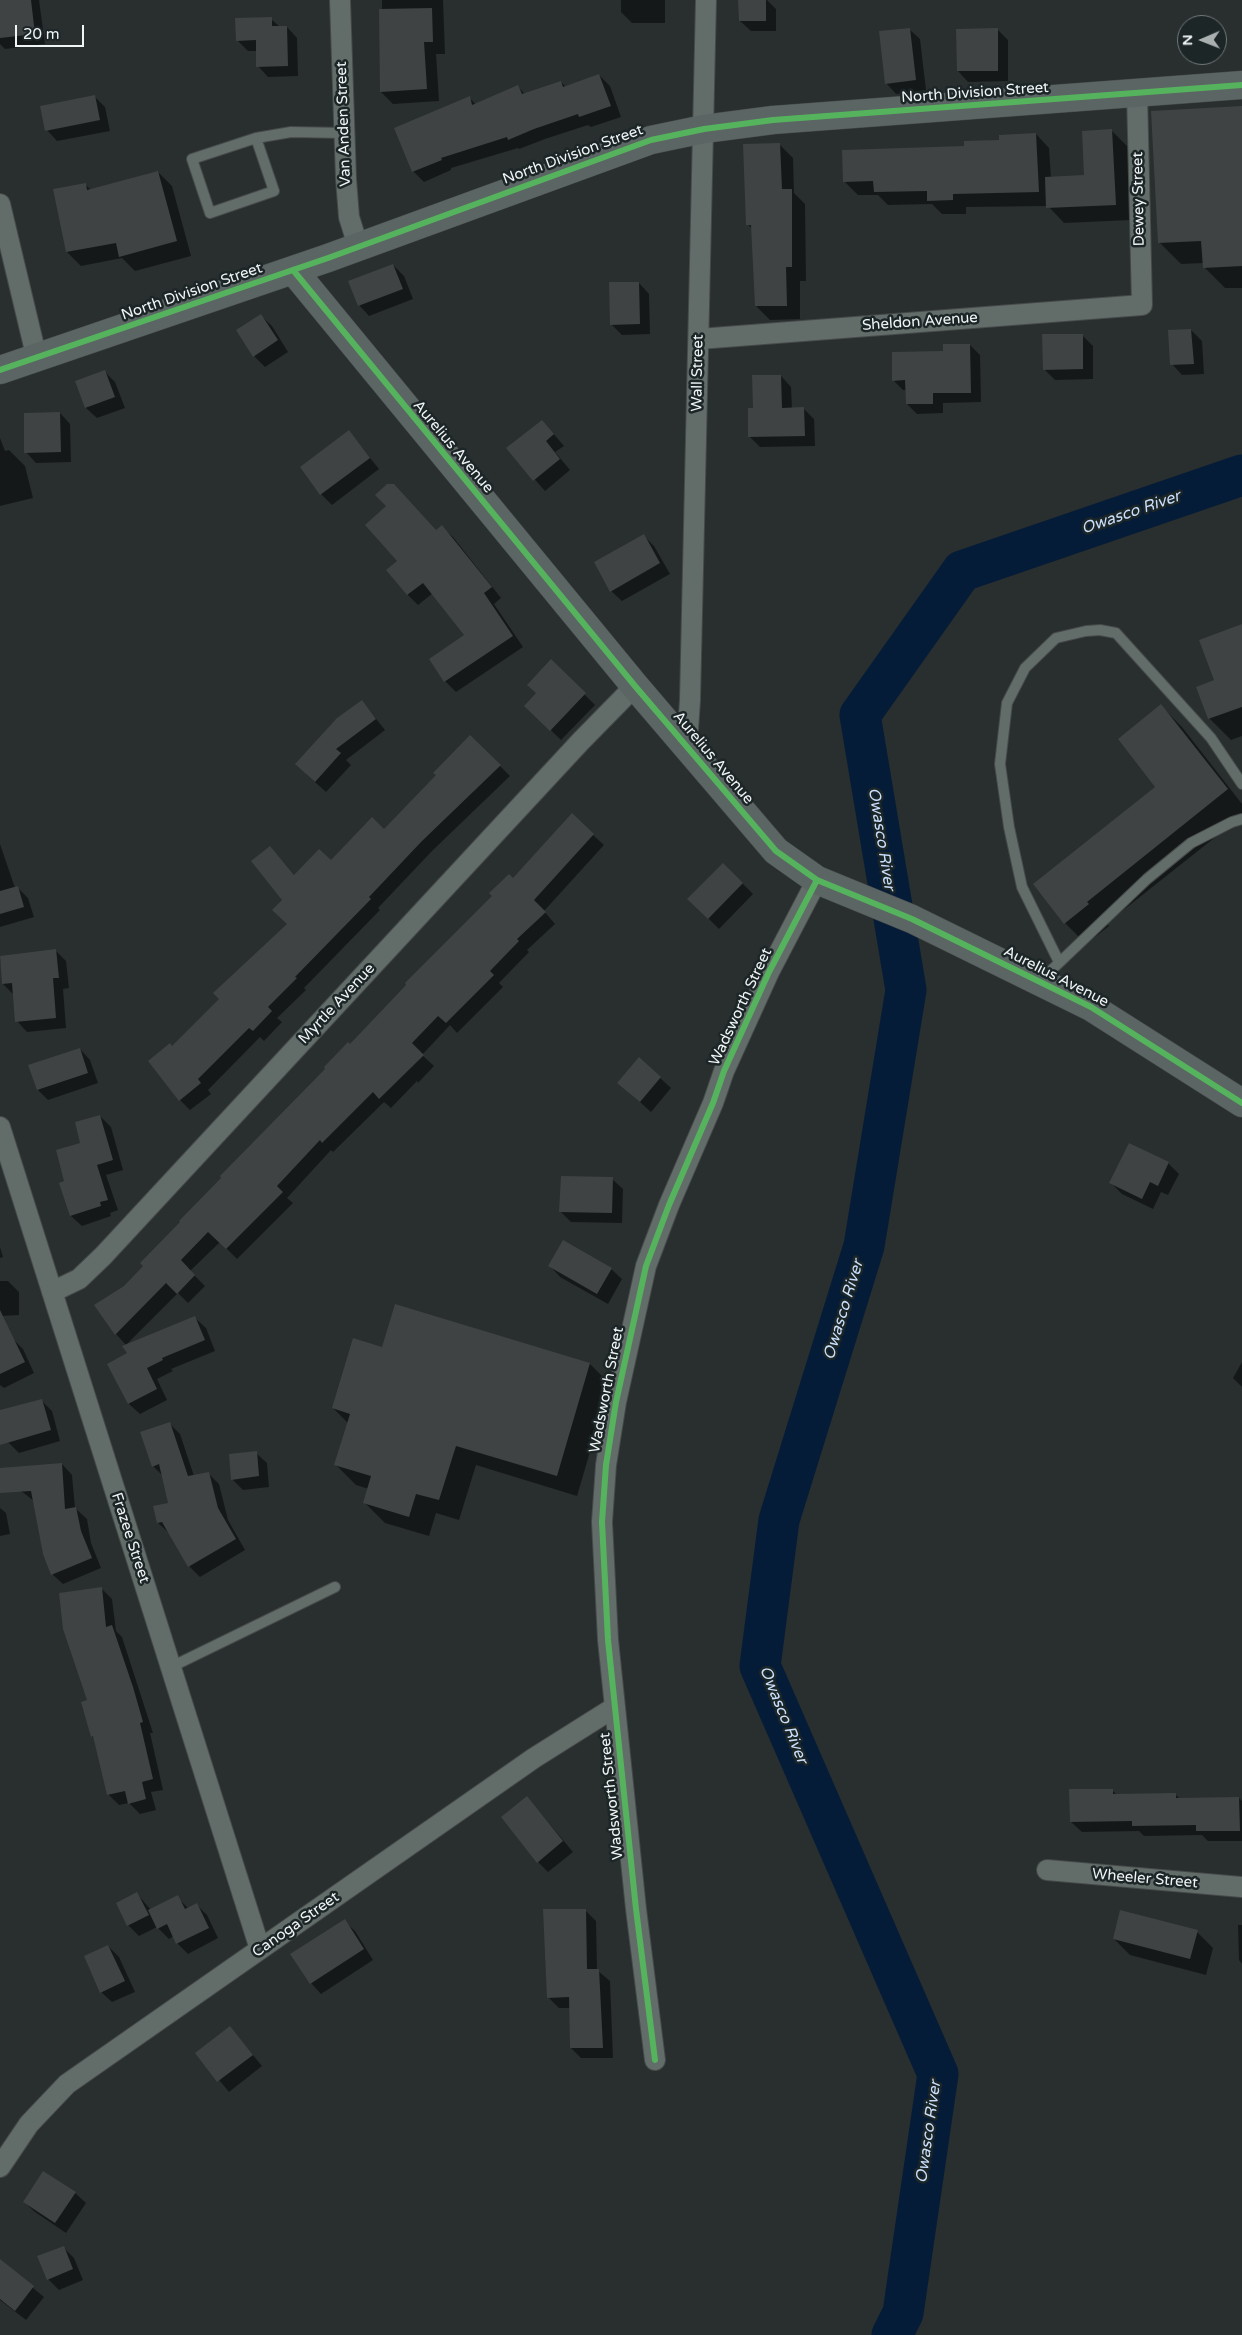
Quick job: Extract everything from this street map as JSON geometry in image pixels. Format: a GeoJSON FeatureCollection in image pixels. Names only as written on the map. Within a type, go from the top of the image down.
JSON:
{"type":"FeatureCollection","features":[{"type":"Feature","properties":{"kind":"street","name":"Van Anden Street"},"geometry":{"type":"LineString","coordinates":[[340,0],[344,133],[350,217],[358,246]]}},
{"type":"Feature","properties":{"kind":"street","name":"Wall Street"},"geometry":{"type":"LineString","coordinates":[[687,745],[690,700],[706,0]]}},
{"type":"Feature","properties":{"kind":"street","name":"North Division Street"},"geometry":{"type":"LineString","coordinates":[[0,370],[37,359],[293,270],[651,140],[704,129],[774,120],[1242,85]]}},
{"type":"Feature","properties":{"kind":"street","name":"Dewey Street"},"geometry":{"type":"LineString","coordinates":[[1137,93],[1142,305]]}},
{"type":"Feature","properties":{"kind":"street"},"geometry":{"type":"LineString","coordinates":[[0,204],[37,359]]}},
{"type":"Feature","properties":{"kind":"street","name":"Aurelius Avenue"},"geometry":{"type":"LineString","coordinates":[[293,270],[635,686],[776,851],[826,884],[912,919],[973,950],[1050,971],[1092,1007],[1242,1103]]}},
{"type":"Feature","properties":{"kind":"street","name":"Sheldon Avenue"},"geometry":{"type":"LineString","coordinates":[[699,339],[1142,305]]}},
{"type":"Feature","properties":{"kind":"street","name":"Myrtle Avenue"},"geometry":{"type":"LineString","coordinates":[[52,1292],[79,1279],[103,1256],[635,686]]}},
{"type":"Feature","properties":{"kind":"street","name":"Wadsworth Street"},"geometry":{"type":"LineString","coordinates":[[655,2060],[636,1910],[608,1640],[602,1522],[606,1465],[614,1411],[641,1282],[669,1205],[714,1103],[724,1071],[769,972],[826,884]]}},
{"type":"Feature","properties":{"kind":"street","name":"Frazee Street"},"geometry":{"type":"LineString","coordinates":[[0,1127],[260,1949]]}},
{"type":"Feature","properties":{"kind":"street","name":"Canoga Street"},"geometry":{"type":"LineString","coordinates":[[0,2167],[29,2124],[67,2084],[534,1758],[614,1707]]}},
{"type":"Feature","properties":{"kind":"street","name":"Wheeler Street"},"geometry":{"type":"LineString","coordinates":[[1047,1870],[1242,1887]]}},
{"type":"Feature","properties":{"kind":"lane"},"geometry":{"type":"LineString","coordinates":[[256,138],[274,191],[210,213],[192,159],[256,138],[291,132],[344,133]]}},
{"type":"Feature","properties":{"kind":"lane"},"geometry":{"type":"LineString","coordinates":[[1242,784],[1211,738],[1116,633],[1100,630],[1086,631],[1056,638],[1025,668],[1007,703],[1000,764],[1009,827],[1022,887],[1050,971],[1147,879],[1191,843],[1232,822],[1242,819]]}},
{"type":"Feature","properties":{"kind":"lane"},"geometry":{"type":"LineString","coordinates":[[171,1667],[335,1587]]}},
{"type":"Feature","properties":{"kind":"building"},"geometry":{"type":"Polygon","coordinates":[[[0,0],[31,0],[35,34],[0,38],[0,0]]]}},
{"type":"Feature","properties":{"kind":"building"},"geometry":{"type":"Polygon","coordinates":[[[738,0],[766,0],[766,21],[739,21],[738,0]]]}},
{"type":"Feature","properties":{"kind":"building"},"geometry":{"type":"Polygon","coordinates":[[[432,8],[433,42],[424,42],[427,89],[380,92],[379,9],[432,8]]]}},
{"type":"Feature","properties":{"kind":"building"},"geometry":{"type":"Polygon","coordinates":[[[272,17],[272,26],[287,26],[288,66],[256,67],[256,40],[236,41],[235,18],[272,17]]]}},
{"type":"Feature","properties":{"kind":"building"},"geometry":{"type":"Polygon","coordinates":[[[910,28],[916,80],[885,84],[879,31],[910,28]]]}},
{"type":"Feature","properties":{"kind":"building"},"geometry":{"type":"Polygon","coordinates":[[[998,28],[998,71],[957,71],[956,29],[998,28]]]}},
{"type":"Feature","properties":{"kind":"building"},"geometry":{"type":"Polygon","coordinates":[[[599,74],[611,106],[579,117],[578,114],[508,140],[507,137],[441,158],[442,160],[412,172],[394,128],[470,96],[472,105],[518,85],[522,94],[561,81],[563,87],[599,74]]]}},
{"type":"Feature","properties":{"kind":"building"},"geometry":{"type":"Polygon","coordinates":[[[95,95],[100,120],[45,131],[40,106],[95,95]]]}},
{"type":"Feature","properties":{"kind":"building"},"geometry":{"type":"Polygon","coordinates":[[[1242,106],[1242,266],[1203,268],[1201,241],[1158,243],[1151,111],[1242,106]]]}},
{"type":"Feature","properties":{"kind":"building"},"geometry":{"type":"Polygon","coordinates":[[[1112,129],[1116,205],[1046,208],[1045,177],[1084,175],[1082,131],[1112,129]]]}},
{"type":"Feature","properties":{"kind":"building"},"geometry":{"type":"Polygon","coordinates":[[[1036,133],[1039,192],[953,194],[953,200],[927,201],[927,191],[874,192],[873,181],[843,182],[842,150],[964,146],[964,141],[999,140],[999,135],[1036,133]]]}},
{"type":"Feature","properties":{"kind":"building"},"geometry":{"type":"Polygon","coordinates":[[[780,143],[782,189],[792,189],[792,267],[786,267],[787,306],[755,306],[751,225],[746,225],[743,144],[780,143]]]}},
{"type":"Feature","properties":{"kind":"building"},"geometry":{"type":"Polygon","coordinates":[[[158,171],[177,241],[119,257],[116,243],[66,252],[53,189],[86,183],[87,190],[158,171]]]}},
{"type":"Feature","properties":{"kind":"building"},"geometry":{"type":"Polygon","coordinates":[[[393,264],[403,289],[358,306],[348,281],[393,264]]]}},
{"type":"Feature","properties":{"kind":"building"},"geometry":{"type":"Polygon","coordinates":[[[609,282],[639,282],[640,324],[610,325],[609,282]]]}},
{"type":"Feature","properties":{"kind":"building"},"geometry":{"type":"Polygon","coordinates":[[[261,314],[278,340],[253,357],[236,330],[261,314]]]}},
{"type":"Feature","properties":{"kind":"building"},"geometry":{"type":"Polygon","coordinates":[[[1191,329],[1194,364],[1170,365],[1168,330],[1191,329]]]}},
{"type":"Feature","properties":{"kind":"building"},"geometry":{"type":"Polygon","coordinates":[[[1042,334],[1083,334],[1083,369],[1043,370],[1042,334]]]}},
{"type":"Feature","properties":{"kind":"building"},"geometry":{"type":"Polygon","coordinates":[[[943,344],[970,344],[971,393],[933,393],[933,404],[906,404],[905,380],[892,381],[892,352],[943,351],[943,344]]]}},
{"type":"Feature","properties":{"kind":"building"},"geometry":{"type":"Polygon","coordinates":[[[105,370],[115,397],[85,408],[75,381],[105,370]]]}},
{"type":"Feature","properties":{"kind":"building"},"geometry":{"type":"Polygon","coordinates":[[[752,375],[781,375],[782,408],[804,407],[805,436],[748,437],[748,408],[753,408],[752,375]]]}},
{"type":"Feature","properties":{"kind":"building"},"geometry":{"type":"Polygon","coordinates":[[[60,412],[61,452],[24,453],[24,413],[60,412]]]}},
{"type":"Feature","properties":{"kind":"building"},"geometry":{"type":"Polygon","coordinates":[[[542,420],[554,434],[546,441],[560,459],[533,481],[506,448],[542,420]]]}},
{"type":"Feature","properties":{"kind":"building"},"geometry":{"type":"Polygon","coordinates":[[[349,430],[370,458],[320,495],[300,467],[349,430]]]}},
{"type":"Feature","properties":{"kind":"building"},"geometry":{"type":"Polygon","coordinates":[[[387,484],[394,484],[436,530],[442,525],[492,587],[484,593],[513,636],[444,682],[429,659],[464,635],[423,583],[407,595],[386,570],[397,561],[365,525],[386,506],[375,495],[387,484]]]}},
{"type":"Feature","properties":{"kind":"building"},"geometry":{"type":"Polygon","coordinates":[[[644,534],[660,563],[610,592],[594,562],[644,534]]]}},
{"type":"Feature","properties":{"kind":"building"},"geometry":{"type":"Polygon","coordinates":[[[1242,624],[1242,707],[1208,719],[1196,687],[1214,680],[1199,640],[1242,624]]]}},
{"type":"Feature","properties":{"kind":"building"},"geometry":{"type":"Polygon","coordinates":[[[551,659],[586,693],[550,731],[524,706],[536,693],[527,685],[551,659]]]}},
{"type":"Feature","properties":{"kind":"building"},"geometry":{"type":"Polygon","coordinates":[[[362,700],[376,719],[336,749],[341,753],[315,782],[295,764],[337,718],[362,700]]]}},
{"type":"Feature","properties":{"kind":"building"},"geometry":{"type":"Polygon","coordinates":[[[1161,704],[1228,789],[1087,902],[1089,904],[1064,924],[1033,884],[1155,787],[1118,739],[1161,704]]]}},
{"type":"Feature","properties":{"kind":"building"},"geometry":{"type":"Polygon","coordinates":[[[470,735],[501,765],[422,841],[369,897],[371,899],[268,1007],[272,1011],[253,1031],[249,1028],[198,1079],[201,1083],[179,1101],[148,1061],[170,1043],[172,1046],[219,999],[213,993],[287,924],[272,910],[282,900],[251,861],[270,846],[294,875],[319,849],[331,860],[372,817],[384,829],[436,775],[433,773],[470,735]]]}},
{"type":"Feature","properties":{"kind":"building"},"geometry":{"type":"Polygon","coordinates":[[[572,813],[594,834],[534,900],[546,912],[517,939],[519,941],[490,971],[494,975],[446,1023],[438,1016],[412,1043],[424,1055],[379,1099],[373,1092],[322,1143],[320,1140],[277,1186],[283,1192],[226,1249],[208,1232],[181,1260],[195,1275],[177,1294],[166,1283],[115,1335],[94,1305],[124,1286],[143,1266],[140,1263],[221,1178],[220,1176],[325,1069],[324,1067],[348,1042],[350,1044],[406,985],[405,983],[492,896],[489,893],[509,874],[513,878],[572,813]]]}},
{"type":"Feature","properties":{"kind":"building"},"geometry":{"type":"Polygon","coordinates":[[[723,863],[743,883],[708,919],[687,899],[723,863]]]}},
{"type":"Feature","properties":{"kind":"building"},"geometry":{"type":"Polygon","coordinates":[[[18,886],[24,907],[0,914],[0,891],[18,886]]]}},
{"type":"Feature","properties":{"kind":"building"},"geometry":{"type":"Polygon","coordinates":[[[56,949],[59,978],[53,978],[56,1018],[15,1022],[12,983],[2,984],[0,956],[56,949]]]}},
{"type":"Feature","properties":{"kind":"building"},"geometry":{"type":"Polygon","coordinates":[[[80,1048],[88,1073],[37,1090],[28,1065],[80,1048]]]}},
{"type":"Feature","properties":{"kind":"building"},"geometry":{"type":"Polygon","coordinates":[[[639,1057],[661,1077],[640,1102],[617,1083],[639,1057]]]}},
{"type":"Feature","properties":{"kind":"building"},"geometry":{"type":"Polygon","coordinates":[[[100,1115],[113,1160],[97,1165],[108,1200],[100,1202],[101,1206],[70,1216],[59,1183],[64,1181],[56,1150],[80,1143],[75,1122],[100,1115]]]}},
{"type":"Feature","properties":{"kind":"building"},"geometry":{"type":"Polygon","coordinates":[[[1129,1143],[1169,1162],[1158,1186],[1150,1182],[1142,1199],[1109,1183],[1129,1143]]]}},
{"type":"Feature","properties":{"kind":"building"},"geometry":{"type":"Polygon","coordinates":[[[561,1176],[613,1177],[612,1213],[559,1212],[561,1176]]]}},
{"type":"Feature","properties":{"kind":"building"},"geometry":{"type":"Polygon","coordinates":[[[563,1240],[612,1268],[597,1294],[548,1266],[563,1240]]]}},
{"type":"Feature","properties":{"kind":"building"},"geometry":{"type":"Polygon","coordinates":[[[395,1304],[590,1363],[557,1476],[456,1446],[439,1500],[416,1494],[409,1517],[363,1503],[371,1476],[334,1465],[350,1414],[332,1408],[353,1338],[382,1347],[395,1304]]]}},
{"type":"Feature","properties":{"kind":"building"},"geometry":{"type":"Polygon","coordinates":[[[0,1310],[25,1362],[0,1374],[0,1310]]]}},
{"type":"Feature","properties":{"kind":"building"},"geometry":{"type":"Polygon","coordinates":[[[195,1316],[205,1340],[162,1358],[163,1360],[147,1368],[157,1389],[128,1404],[107,1364],[127,1353],[122,1346],[195,1316]]]}},
{"type":"Feature","properties":{"kind":"building"},"geometry":{"type":"Polygon","coordinates":[[[42,1399],[51,1430],[0,1445],[0,1410],[42,1399]]]}},
{"type":"Feature","properties":{"kind":"building"},"geometry":{"type":"Polygon","coordinates":[[[170,1422],[188,1476],[209,1472],[218,1508],[236,1539],[188,1567],[162,1522],[157,1523],[153,1506],[168,1503],[159,1464],[152,1467],[140,1432],[170,1422]]]}},
{"type":"Feature","properties":{"kind":"building"},"geometry":{"type":"Polygon","coordinates":[[[257,1451],[259,1476],[231,1480],[229,1454],[257,1451]]]}},
{"type":"Feature","properties":{"kind":"building"},"geometry":{"type":"Polygon","coordinates":[[[62,1463],[65,1509],[76,1507],[81,1531],[92,1558],[51,1575],[43,1554],[31,1491],[0,1493],[0,1468],[62,1463]]]}},
{"type":"Feature","properties":{"kind":"building"},"geometry":{"type":"Polygon","coordinates":[[[102,1587],[106,1627],[112,1625],[133,1687],[143,1722],[140,1723],[153,1779],[142,1782],[146,1799],[128,1804],[125,1791],[107,1795],[93,1736],[91,1737],[81,1702],[87,1700],[63,1629],[59,1593],[102,1587]]]}},
{"type":"Feature","properties":{"kind":"building"},"geometry":{"type":"Polygon","coordinates":[[[1069,1789],[1113,1789],[1113,1794],[1176,1793],[1176,1798],[1239,1797],[1240,1831],[1196,1831],[1196,1825],[1132,1826],[1132,1821],[1070,1822],[1069,1789]]]}},
{"type":"Feature","properties":{"kind":"building"},"geometry":{"type":"Polygon","coordinates":[[[527,1796],[563,1841],[537,1863],[501,1817],[527,1796]]]}},
{"type":"Feature","properties":{"kind":"building"},"geometry":{"type":"Polygon","coordinates":[[[137,1892],[149,1915],[127,1926],[116,1903],[137,1892]]]}},
{"type":"Feature","properties":{"kind":"building"},"geometry":{"type":"Polygon","coordinates":[[[178,1895],[185,1909],[197,1903],[209,1928],[176,1944],[167,1924],[157,1929],[148,1910],[178,1895]]]}},
{"type":"Feature","properties":{"kind":"building"},"geometry":{"type":"Polygon","coordinates":[[[543,1909],[586,1909],[587,1969],[599,1969],[603,2048],[570,2048],[569,1997],[547,1998],[543,1909]]]}},
{"type":"Feature","properties":{"kind":"building"},"geometry":{"type":"Polygon","coordinates":[[[1120,1910],[1198,1930],[1190,1959],[1113,1939],[1120,1910]]]}},
{"type":"Feature","properties":{"kind":"building"},"geometry":{"type":"Polygon","coordinates":[[[345,1919],[364,1949],[310,1984],[290,1954],[345,1919]]]}},
{"type":"Feature","properties":{"kind":"building"},"geometry":{"type":"Polygon","coordinates":[[[108,1945],[125,1981],[100,1993],[84,1956],[108,1945]]]}},
{"type":"Feature","properties":{"kind":"building"},"geometry":{"type":"Polygon","coordinates":[[[230,2026],[253,2055],[217,2082],[195,2053],[230,2026]]]}},
{"type":"Feature","properties":{"kind":"building"},"geometry":{"type":"Polygon","coordinates":[[[43,2171],[76,2192],[55,2223],[23,2202],[43,2171]]]}},
{"type":"Feature","properties":{"kind":"building"},"geometry":{"type":"Polygon","coordinates":[[[64,2246],[73,2269],[47,2280],[37,2256],[64,2246]]]}},
{"type":"Feature","properties":{"kind":"building"},"geometry":{"type":"Polygon","coordinates":[[[0,2259],[34,2286],[15,2311],[0,2299],[0,2259]]]}},
{"type":"Feature","properties":{"kind":"waterway","name":"Owasco River"},"geometry":{"type":"LineString","coordinates":[[892,2335],[903,2313],[938,2074],[760,1666],[779,1520],[864,1246],[906,990],[860,715],[962,571],[1242,475]]}},
{"type":"Feature","properties":{"kind":"cycle path"},"geometry":{"type":"LineString","coordinates":[[0,370],[328,258],[651,140],[704,129],[773,120],[1242,85]]}},
{"type":"Feature","properties":{"kind":"cycle path"},"geometry":{"type":"LineString","coordinates":[[293,270],[635,686],[776,851],[817,880],[912,919],[1091,1007],[1242,1103]]}},
{"type":"Feature","properties":{"kind":"cycle path"},"geometry":{"type":"LineString","coordinates":[[655,2060],[636,1909],[608,1640],[602,1522],[606,1465],[616,1402],[646,1266],[669,1205],[713,1103],[724,1071],[769,972],[817,880]]}}]}
